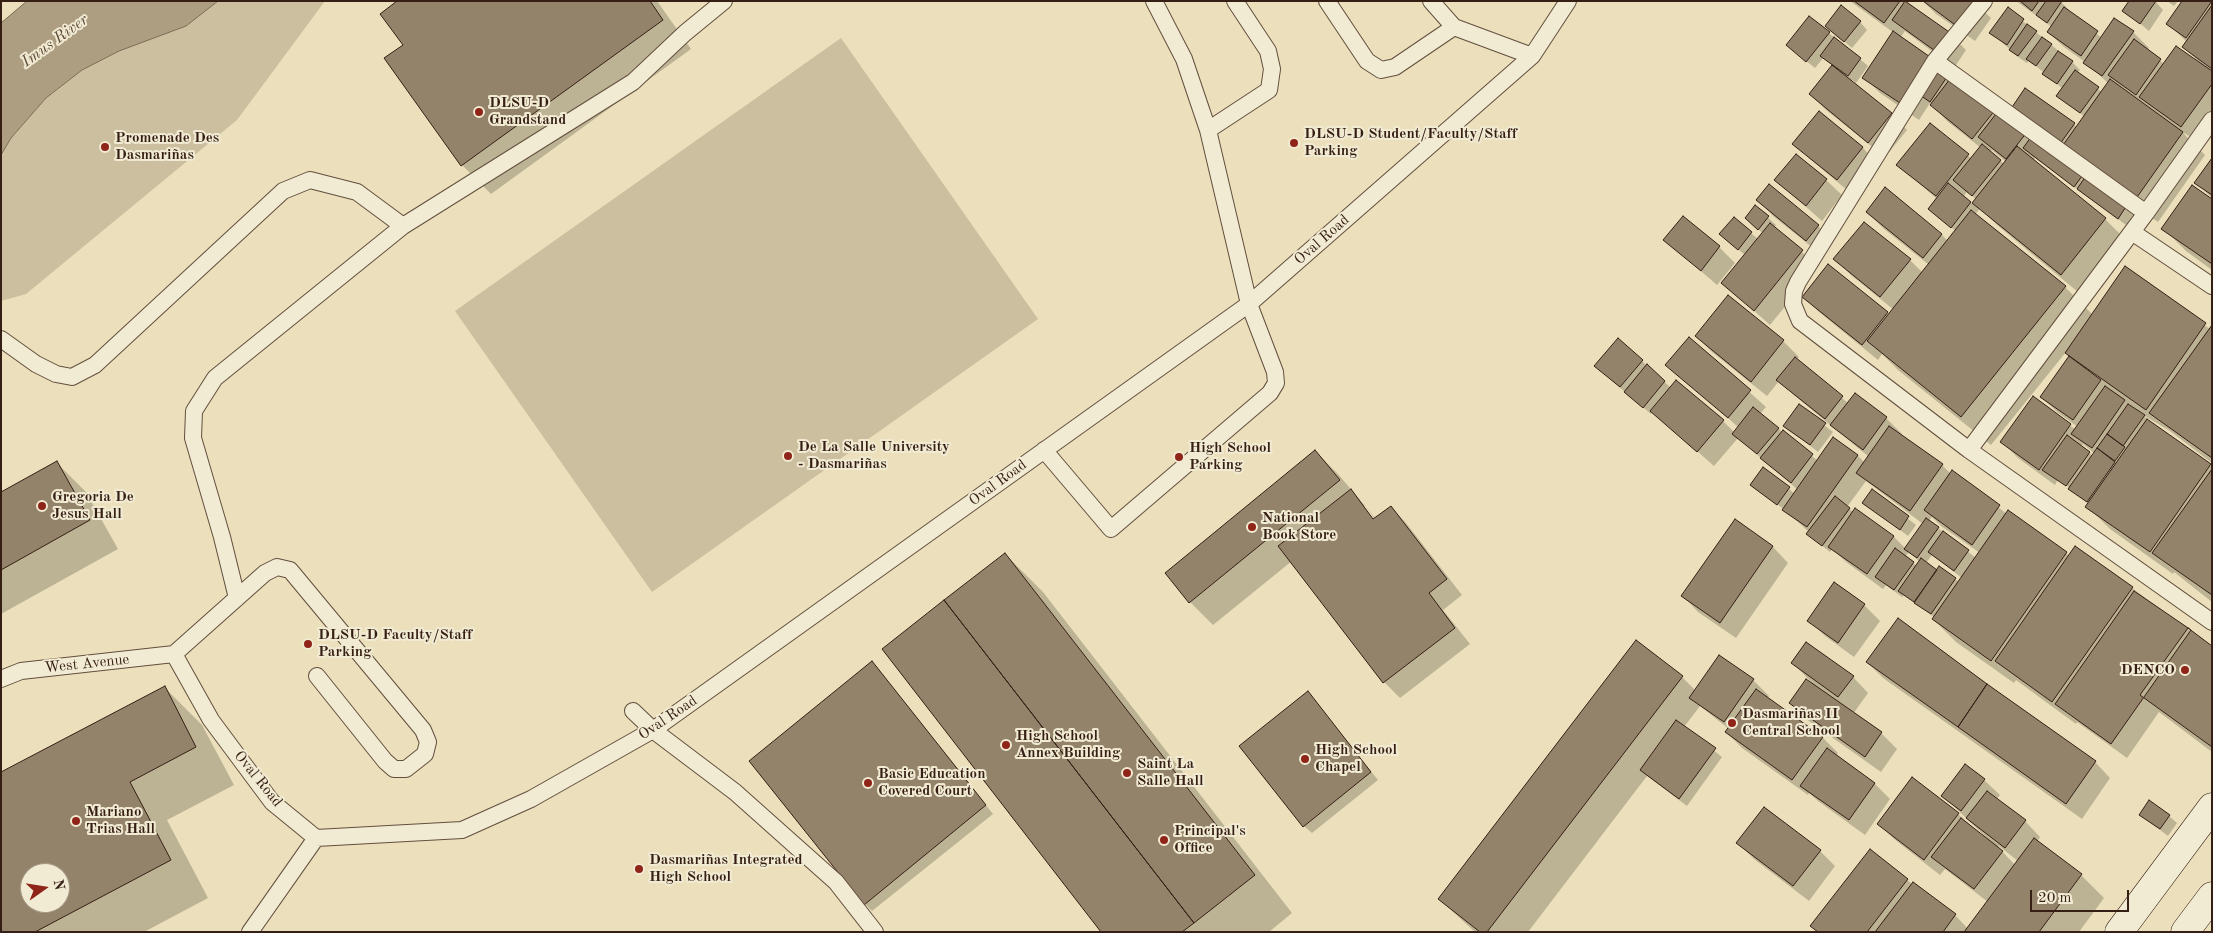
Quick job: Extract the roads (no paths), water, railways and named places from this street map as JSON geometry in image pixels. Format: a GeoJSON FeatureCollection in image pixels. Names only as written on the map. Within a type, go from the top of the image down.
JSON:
{"type":"FeatureCollection","features":[{"type":"Feature","properties":{"kind":"main road"},"geometry":{"type":"LineString","coordinates":[[2119,932],[2212,807]]}},
{"type":"Feature","properties":{"kind":"main road"},"geometry":{"type":"LineString","coordinates":[[2185,932],[2212,896]]}},
{"type":"Feature","properties":{"kind":"lane"},"geometry":{"type":"LineString","coordinates":[[237,598],[222,537],[193,438],[194,411],[215,378],[403,226],[633,82],[685,33],[724,1]]}},
{"type":"Feature","properties":{"kind":"lane"},"geometry":{"type":"LineString","coordinates":[[1044,450],[1111,529],[1270,393],[1276,384],[1275,372],[1249,304],[1208,130],[1184,60],[1154,1]]}},
{"type":"Feature","properties":{"kind":"lane"},"geometry":{"type":"LineString","coordinates":[[1208,130],[1269,90],[1272,69],[1268,51],[1235,1]]}},
{"type":"Feature","properties":{"kind":"lane"},"geometry":{"type":"LineString","coordinates":[[1327,1],[1367,61],[1381,70],[1395,67],[1454,27]]}},
{"type":"Feature","properties":{"kind":"lane"},"geometry":{"type":"LineString","coordinates":[[1431,1],[1454,27],[1532,56]]}},
{"type":"Feature","properties":{"kind":"lane","name":"Oval Road"},"geometry":{"type":"LineString","coordinates":[[174,654],[211,720],[272,802],[316,838],[462,830],[531,800],[653,730],[1249,304],[1532,56],[1568,1]]}},
{"type":"Feature","properties":{"kind":"lane"},"geometry":{"type":"LineString","coordinates":[[1984,1],[1935,61],[1798,282],[1794,291],[1793,304],[1800,321],[1969,450],[2212,622]]}},
{"type":"Feature","properties":{"kind":"lane"},"geometry":{"type":"LineString","coordinates":[[1935,61],[2146,213]]}},
{"type":"Feature","properties":{"kind":"lane"},"geometry":{"type":"LineString","coordinates":[[1969,450],[2146,213],[2212,120]]}},
{"type":"Feature","properties":{"kind":"lane"},"geometry":{"type":"LineString","coordinates":[[1,339],[36,364],[56,374],[72,377],[95,365],[283,191],[310,180],[357,192],[403,226]]}},
{"type":"Feature","properties":{"kind":"lane"},"geometry":{"type":"LineString","coordinates":[[2132,232],[2212,286]]}},
{"type":"Feature","properties":{"kind":"lane"},"geometry":{"type":"LineString","coordinates":[[174,654],[265,573],[277,567],[290,570],[423,730],[428,742],[424,754],[406,769],[394,769],[385,761],[317,676]]}},
{"type":"Feature","properties":{"kind":"lane","name":"West Avenue"},"geometry":{"type":"LineString","coordinates":[[1,679],[21,671],[174,654]]}},
{"type":"Feature","properties":{"kind":"lane"},"geometry":{"type":"LineString","coordinates":[[634,711],[653,730],[735,792],[829,876],[875,932]]}},
{"type":"Feature","properties":{"kind":"lane"},"geometry":{"type":"LineString","coordinates":[[250,932],[316,838]]}},
{"type":"Feature","properties":{"kind":"water","name":"Imus River"},"geometry":{"type":"Polygon","coordinates":[[[27,1],[218,1],[186,26],[119,51],[82,70],[46,98],[11,138],[1,155],[1,23],[27,1]]]}},
{"type":"Feature","properties":{"kind":"place","name":"DLSU-D Grandstand"},"geometry":{"type":"Point","coordinates":[479,112]}},
{"type":"Feature","properties":{"kind":"place","name":"DLSU-D Student/Faculty/Staff Parking"},"geometry":{"type":"Point","coordinates":[1294,143]}},
{"type":"Feature","properties":{"kind":"place","name":"Promenade Des Dasmariñas"},"geometry":{"type":"Point","coordinates":[105,147]}},
{"type":"Feature","properties":{"kind":"place","name":"De La Salle University - Dasmariñas"},"geometry":{"type":"Point","coordinates":[788,456]}},
{"type":"Feature","properties":{"kind":"place","name":"High School Parking"},"geometry":{"type":"Point","coordinates":[1179,457]}},
{"type":"Feature","properties":{"kind":"place","name":"Gregoria De Jesus Hall"},"geometry":{"type":"Point","coordinates":[42,506]}},
{"type":"Feature","properties":{"kind":"place","name":"National Book Store"},"geometry":{"type":"Point","coordinates":[1252,527]}},
{"type":"Feature","properties":{"kind":"place","name":"DLSU-D Faculty/Staff Parking"},"geometry":{"type":"Point","coordinates":[308,644]}},
{"type":"Feature","properties":{"kind":"place","name":"DENCO"},"geometry":{"type":"Point","coordinates":[2185,670]}},
{"type":"Feature","properties":{"kind":"place","name":"Dasmariñas II Central School"},"geometry":{"type":"Point","coordinates":[1732,723]}},
{"type":"Feature","properties":{"kind":"place","name":"High School Annex Building"},"geometry":{"type":"Point","coordinates":[1006,745]}},
{"type":"Feature","properties":{"kind":"place","name":"High School Chapel"},"geometry":{"type":"Point","coordinates":[1305,759]}},
{"type":"Feature","properties":{"kind":"place","name":"Saint La Salle Hall"},"geometry":{"type":"Point","coordinates":[1127,773]}},
{"type":"Feature","properties":{"kind":"place","name":"Basic Education Covered Court"},"geometry":{"type":"Point","coordinates":[868,783]}},
{"type":"Feature","properties":{"kind":"place","name":"Mariano Trias Hall"},"geometry":{"type":"Point","coordinates":[76,821]}},
{"type":"Feature","properties":{"kind":"place","name":"Principal's Office"},"geometry":{"type":"Point","coordinates":[1164,840]}},
{"type":"Feature","properties":{"kind":"place","name":"Dasmariñas Integrated High School"},"geometry":{"type":"Point","coordinates":[639,869]}}]}
